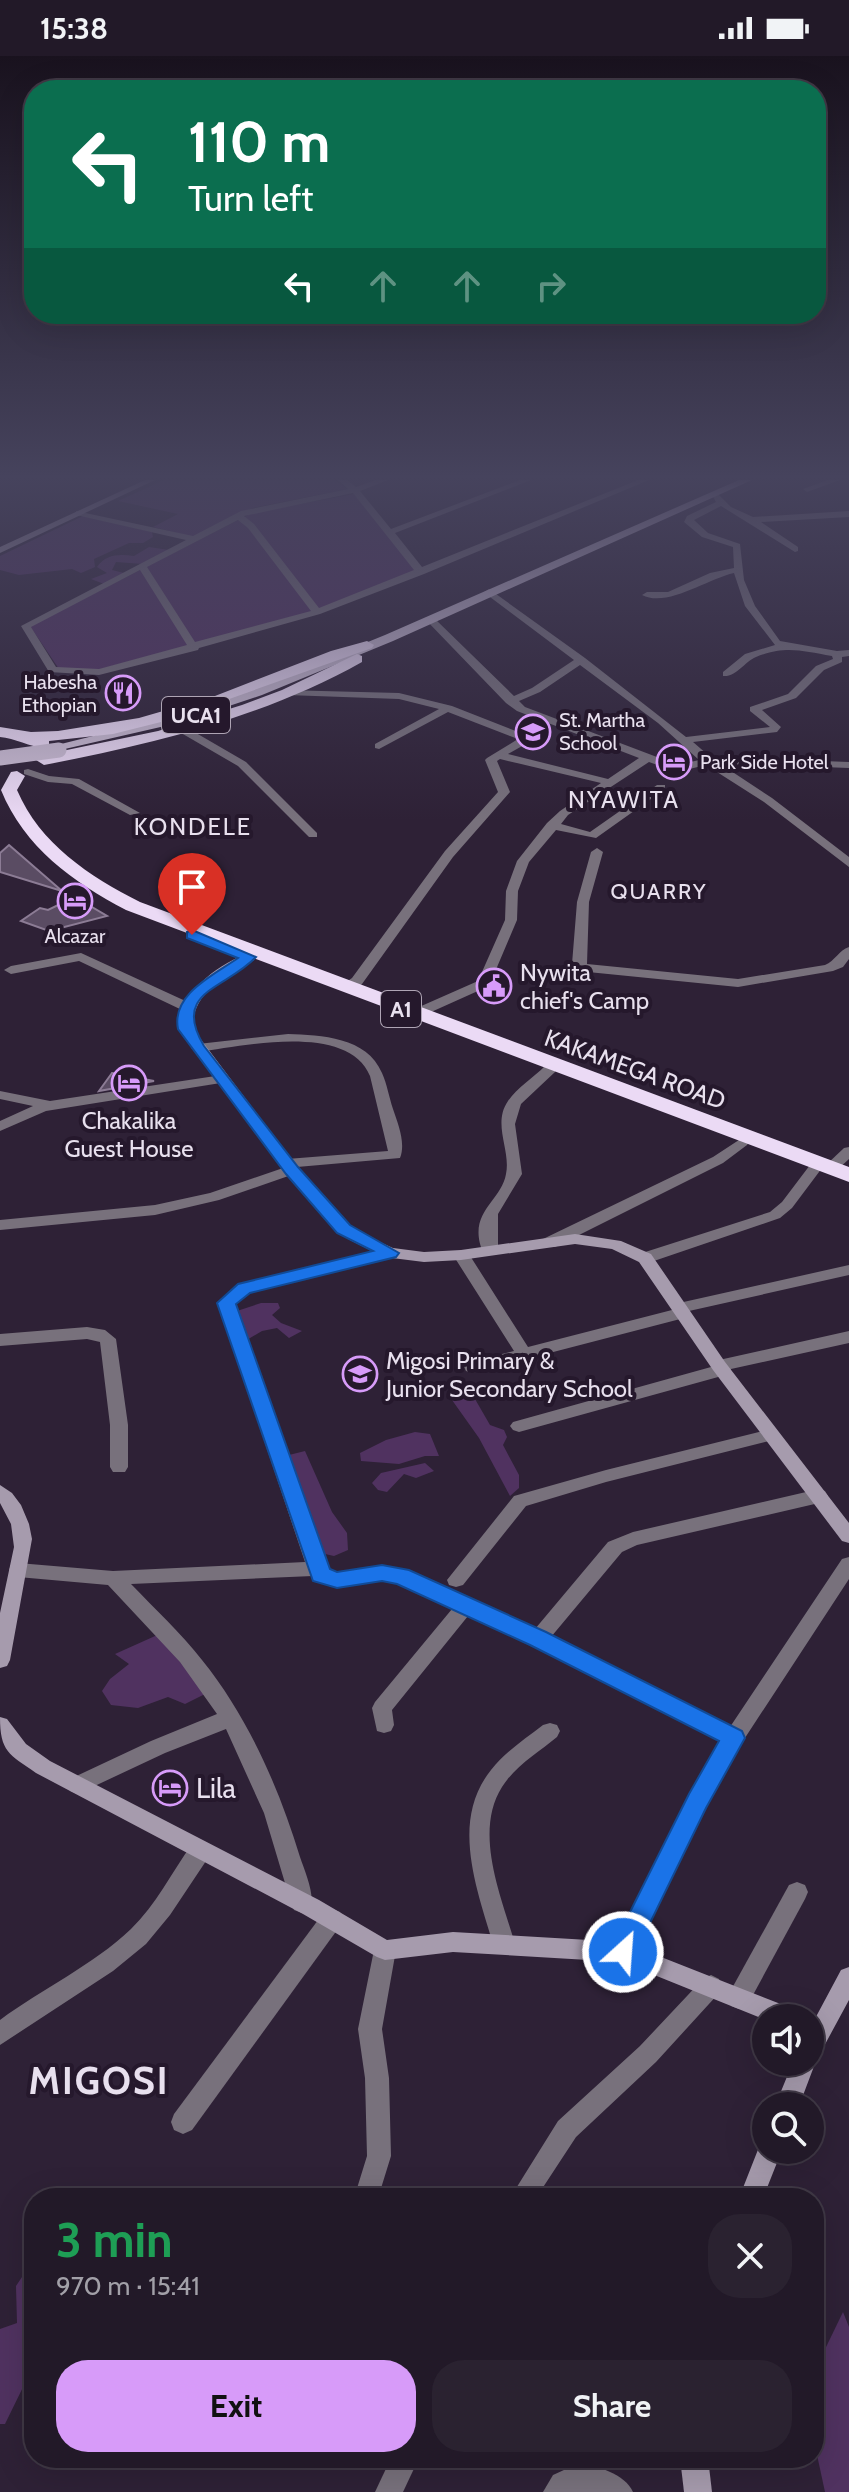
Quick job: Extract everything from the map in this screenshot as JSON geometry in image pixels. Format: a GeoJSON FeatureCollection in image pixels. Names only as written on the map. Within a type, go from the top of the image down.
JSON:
{"type":"FeatureCollection","features":[{"type":"Feature","properties":{"kind":"highway"},"geometry":{"type":"LineString","coordinates":[[15,776],[44,760],[180,728],[287,692],[334,672],[368,648]]}},
{"type":"Feature","properties":{"kind":"highway"},"geometry":{"type":"LineString","coordinates":[[0,732],[31,737],[86,733],[165,715],[246,690],[334,654],[368,648]]}},
{"type":"Feature","properties":{"kind":"highway"},"geometry":{"type":"LineString","coordinates":[[31,737],[46,750],[44,760]]}},
{"type":"Feature","properties":{"kind":"highway","name":"KAKAMEGA ROAD"},"geometry":{"type":"LineString","coordinates":[[15,776],[9,790],[22,819],[67,865],[106,892],[144,912],[832,1170],[849,1181]]}},
{"type":"Feature","properties":{"kind":"highway","name":"KAKAMEGA ROAD"},"geometry":{"type":"LineString","coordinates":[[0,793],[45,851],[90,886],[141,913],[249,957],[742,1142],[832,1170]]}},
{"type":"Feature","properties":{"kind":"main road","name":"UCA1"},"geometry":{"type":"LineString","coordinates":[[0,757],[59,750],[174,722],[237,702],[368,648],[485,594]]}},
{"type":"Feature","properties":{"kind":"street"},"geometry":{"type":"LineString","coordinates":[[88,594],[30,622],[28,629],[53,670],[99,672],[317,612],[365,594]]}},
{"type":"Feature","properties":{"kind":"street"},"geometry":{"type":"LineString","coordinates":[[160,594],[194,648]]}},
{"type":"Feature","properties":{"kind":"street"},"geometry":{"type":"LineString","coordinates":[[303,594],[317,612]]}},
{"type":"Feature","properties":{"kind":"street"},"geometry":{"type":"LineString","coordinates":[[491,594],[581,660],[710,763],[768,800],[849,863]]}},
{"type":"Feature","properties":{"kind":"street"},"geometry":{"type":"LineString","coordinates":[[647,595],[673,594]]}},
{"type":"Feature","properties":{"kind":"street"},"geometry":{"type":"LineString","coordinates":[[745,594],[765,629],[779,644],[843,655]]}},
{"type":"Feature","properties":{"kind":"street"},"geometry":{"type":"LineString","coordinates":[[347,988],[357,981],[449,854],[504,792],[491,760],[527,739],[430,619]]}},
{"type":"Feature","properties":{"kind":"street"},"geometry":{"type":"LineString","coordinates":[[727,674],[749,656],[784,646]]}},
{"type":"Feature","properties":{"kind":"street"},"geometry":{"type":"LineString","coordinates":[[684,740],[773,730],[776,727],[754,709],[792,696],[820,668],[843,655]]}},
{"type":"Feature","properties":{"kind":"street"},"geometry":{"type":"LineString","coordinates":[[505,713],[581,660]]}},
{"type":"Feature","properties":{"kind":"street"},"geometry":{"type":"LineString","coordinates":[[287,692],[389,695],[448,708],[505,713],[681,770],[710,763],[849,765]]}},
{"type":"Feature","properties":{"kind":"street"},"geometry":{"type":"LineString","coordinates":[[379,746],[448,708]]}},
{"type":"Feature","properties":{"kind":"street"},"geometry":{"type":"LineString","coordinates":[[180,728],[242,764],[313,835]]}},
{"type":"Feature","properties":{"kind":"street"},"geometry":{"type":"LineString","coordinates":[[497,755],[609,782]]}},
{"type":"Feature","properties":{"kind":"street"},"geometry":{"type":"LineString","coordinates":[[415,1014],[484,983],[511,920],[512,893],[519,868],[551,825],[647,758]]}},
{"type":"Feature","properties":{"kind":"street"},"geometry":{"type":"LineString","coordinates":[[15,776],[75,781],[134,813]]}},
{"type":"Feature","properties":{"kind":"street"},"geometry":{"type":"LineString","coordinates":[[551,825],[592,836],[661,787]]}},
{"type":"Feature","properties":{"kind":"street"},"geometry":{"type":"LineString","coordinates":[[832,850],[849,850]]}},
{"type":"Feature","properties":{"kind":"street"},"geometry":{"type":"LineString","coordinates":[[597,852],[583,902],[579,964],[583,968],[738,983],[828,968],[838,964],[849,951]]}},
{"type":"Feature","properties":{"kind":"street"},"geometry":{"type":"LineString","coordinates":[[11,970],[81,957],[187,1007]]}},
{"type":"Feature","properties":{"kind":"street"},"geometry":{"type":"LineString","coordinates":[[249,957],[199,992],[187,1007],[184,1018],[186,1029],[290,1166],[344,1229],[390,1253]]}},
{"type":"Feature","properties":{"kind":"street"},"geometry":{"type":"LineString","coordinates":[[0,1225],[155,1210],[223,1195],[290,1166],[395,1155],[386,1110],[371,1063],[342,1045],[301,1037],[198,1048]]}},
{"type":"Feature","properties":{"kind":"street"},"geometry":{"type":"LineString","coordinates":[[490,1251],[489,1213],[514,1174],[508,1124],[514,1103],[550,1069]]}},
{"type":"Feature","properties":{"kind":"street"},"geometry":{"type":"LineString","coordinates":[[0,1127],[23,1114],[51,1105],[222,1079]]}},
{"type":"Feature","properties":{"kind":"street"},"geometry":{"type":"LineString","coordinates":[[0,1095],[51,1105]]}},
{"type":"Feature","properties":{"kind":"street"},"geometry":{"type":"LineString","coordinates":[[549,1243],[718,1160],[742,1142]]}},
{"type":"Feature","properties":{"kind":"street"},"geometry":{"type":"LineString","coordinates":[[645,1258],[775,1215],[832,1170],[849,1151]]}},
{"type":"Feature","properties":{"kind":"street"},"geometry":{"type":"LineString","coordinates":[[734,1738],[538,1639],[391,1573],[331,1580],[317,1569],[226,1303],[244,1289],[390,1253],[424,1257],[461,1255],[596,1240],[645,1258],[721,1368],[849,1536]]}},
{"type":"Feature","properties":{"kind":"street"},"geometry":{"type":"LineString","coordinates":[[461,1255],[523,1352]]}},
{"type":"Feature","properties":{"kind":"street"},"geometry":{"type":"LineString","coordinates":[[472,1367],[681,1310],[849,1270]]}},
{"type":"Feature","properties":{"kind":"street"},"geometry":{"type":"LineString","coordinates":[[0,1340],[87,1333],[108,1339],[119,1425],[119,1467]]}},
{"type":"Feature","properties":{"kind":"street"},"geometry":{"type":"LineString","coordinates":[[519,1426],[721,1368],[849,1337]]}},
{"type":"Feature","properties":{"kind":"street"},"geometry":{"type":"LineString","coordinates":[[456,1580],[520,1501],[771,1435]]}},
{"type":"Feature","properties":{"kind":"street"},"geometry":{"type":"LineString","coordinates":[[0,1492],[14,1507],[23,1532],[0,1660]]}},
{"type":"Feature","properties":{"kind":"street"},"geometry":{"type":"LineString","coordinates":[[538,1639],[615,1547],[633,1539],[819,1496]]}},
{"type":"Feature","properties":{"kind":"street"},"geometry":{"type":"LineString","coordinates":[[623,1952],[697,1801],[734,1738],[849,1564]]}},
{"type":"Feature","properties":{"kind":"street"},"geometry":{"type":"LineString","coordinates":[[18,1570],[113,1578],[317,1569]]}},
{"type":"Feature","properties":{"kind":"street"},"geometry":{"type":"LineString","coordinates":[[113,1578],[197,1667],[230,1718],[292,1856],[302,1903]]}},
{"type":"Feature","properties":{"kind":"street"},"geometry":{"type":"LineString","coordinates":[[384,1725],[382,1708],[465,1606]]}},
{"type":"Feature","properties":{"kind":"street"},"geometry":{"type":"LineString","coordinates":[[77,1785],[230,1718]]}},
{"type":"Feature","properties":{"kind":"street"},"geometry":{"type":"LineString","coordinates":[[0,1725],[10,1740],[31,1760],[385,1950],[453,1942],[623,1952],[754,2004]]}},
{"type":"Feature","properties":{"kind":"street"},"geometry":{"type":"LineString","coordinates":[[504,1944],[479,1844],[480,1816],[491,1785],[511,1762],[550,1731]]}},
{"type":"Feature","properties":{"kind":"street"},"geometry":{"type":"LineString","coordinates":[[0,2034],[25,2014],[119,1954],[141,1935],[200,1851]]}},
{"type":"Feature","properties":{"kind":"street"},"geometry":{"type":"LineString","coordinates":[[739,1998],[797,1892]]}},
{"type":"Feature","properties":{"kind":"street"},"geometry":{"type":"LineString","coordinates":[[183,2122],[332,1919]]}},
{"type":"Feature","properties":{"kind":"street"},"geometry":{"type":"LineString","coordinates":[[369,2188],[379,2156],[377,2078],[370,2029],[385,1950]]}},
{"type":"Feature","properties":{"kind":"street"},"geometry":{"type":"LineString","coordinates":[[824,2016],[849,1977]]}},
{"type":"Feature","properties":{"kind":"street"},"geometry":{"type":"LineString","coordinates":[[529,2188],[567,2129],[648,2054],[711,1986]]}},
{"type":"Feature","properties":{"kind":"street"},"geometry":{"type":"LineString","coordinates":[[755,2188],[764,2164]]}},
{"type":"Feature","properties":{"kind":"street"},"geometry":{"type":"LineString","coordinates":[[389,2492],[400,2468]]}},
{"type":"Feature","properties":{"kind":"street"},"geometry":{"type":"LineString","coordinates":[[695,2468],[698,2492]]}},
{"type":"Feature","properties":{"kind":"street"},"geometry":{"type":"LineString","coordinates":[[557,2492],[561,2484],[577,2477],[592,2479],[619,2492]]}},
{"type":"Feature","properties":{"kind":"shaded area"},"geometry":{"type":"Polygon","coordinates":[[[93,594],[361,594],[313,612],[97,670],[59,669],[30,626],[93,594]]]}},
{"type":"Feature","properties":{"kind":"shaded area"},"geometry":{"type":"Polygon","coordinates":[[[261,1303],[278,1303],[280,1308],[272,1315],[281,1323],[302,1331],[289,1338],[277,1328],[262,1331],[245,1341],[237,1311],[261,1303]]]}},
{"type":"Feature","properties":{"kind":"shaded area"},"geometry":{"type":"Polygon","coordinates":[[[461,1396],[475,1399],[490,1425],[504,1430],[507,1437],[503,1445],[519,1475],[519,1488],[510,1496],[479,1438],[452,1400],[461,1396]]]}},
{"type":"Feature","properties":{"kind":"shaded area"},"geometry":{"type":"Polygon","coordinates":[[[415,1432],[430,1434],[439,1456],[425,1456],[399,1464],[361,1461],[360,1453],[386,1440],[415,1432]]]}},
{"type":"Feature","properties":{"kind":"shaded area"},"geometry":{"type":"Polygon","coordinates":[[[305,1451],[332,1512],[347,1533],[348,1550],[334,1556],[325,1554],[281,1457],[305,1451]]]}},
{"type":"Feature","properties":{"kind":"shaded area"},"geometry":{"type":"Polygon","coordinates":[[[425,1463],[434,1471],[416,1478],[404,1474],[387,1492],[378,1490],[372,1483],[381,1473],[425,1463]]]}},
{"type":"Feature","properties":{"kind":"shaded area"},"geometry":{"type":"Polygon","coordinates":[[[164,1632],[213,1690],[185,1704],[168,1697],[138,1708],[111,1705],[102,1691],[110,1679],[129,1664],[115,1654],[164,1632]]]}},
{"type":"Feature","properties":{"kind":"shaded area"},"geometry":{"type":"Polygon","coordinates":[[[24,2274],[24,2385],[5,2424],[0,2424],[0,2329],[17,2323],[16,2286],[24,2274]]]}},
{"type":"Feature","properties":{"kind":"shaded area"},"geometry":{"type":"Polygon","coordinates":[[[843,2312],[849,2327],[849,2492],[825,2492],[820,2468],[824,2468],[824,2351],[843,2312]]]}},
{"type":"Feature","properties":{"kind":"building"},"geometry":{"type":"Polygon","coordinates":[[[9,845],[62,891],[0,872],[0,853],[9,845]]]}},
{"type":"Feature","properties":{"kind":"building"},"geometry":{"type":"Polygon","coordinates":[[[75,897],[107,916],[49,931],[21,921],[40,908],[48,910],[75,897]]]}},
{"type":"Feature","properties":{"kind":"building","name":"Chakalika Guest House"},"geometry":{"type":"Polygon","coordinates":[[[112,1073],[154,1081],[99,1091],[112,1073]]]}},
{"type":"Feature","properties":{"kind":"place","name":"Habesha Ethopian"},"geometry":{"type":"Point","coordinates":[123,693]}},
{"type":"Feature","properties":{"kind":"place","name":"St. Martha School"},"geometry":{"type":"Point","coordinates":[533,732]}},
{"type":"Feature","properties":{"kind":"place","name":"Park Side Hotel"},"geometry":{"type":"Point","coordinates":[674,762]}},
{"type":"Feature","properties":{"kind":"place","name":"Alcazar"},"geometry":{"type":"Point","coordinates":[75,901]}},
{"type":"Feature","properties":{"kind":"place","name":"Nywita chief's Camp"},"geometry":{"type":"Point","coordinates":[494,986]}},
{"type":"Feature","properties":{"kind":"place","name":"Chakalika Guest House"},"geometry":{"type":"Point","coordinates":[129,1083]}},
{"type":"Feature","properties":{"kind":"place","name":"Migosi Primary & Junior Secondary School"},"geometry":{"type":"Point","coordinates":[360,1374]}},
{"type":"Feature","properties":{"kind":"place","name":"Lila"},"geometry":{"type":"Point","coordinates":[170,1788]}},
{"type":"Feature","properties":{"kind":"district","name":"NYAWITA"},"geometry":{"type":"Point","coordinates":[624,799]}},
{"type":"Feature","properties":{"kind":"district","name":"KONDELE"},"geometry":{"type":"Point","coordinates":[193,826]}},
{"type":"Feature","properties":{"kind":"district","name":"QUARRY"},"geometry":{"type":"Point","coordinates":[659,891]}},
{"type":"Feature","properties":{"kind":"district","name":"MIGOSI"},"geometry":{"type":"Point","coordinates":[99,2080]}},
{"type":"Feature","properties":{"kind":"route"},"geometry":{"type":"LineString","coordinates":[[192,935],[249,957],[199,992],[187,1007],[184,1018],[186,1029],[292,1170],[344,1229],[390,1253],[244,1289],[228,1298],[226,1303],[321,1575],[331,1580],[382,1573],[401,1576],[538,1639],[734,1738],[697,1801],[623,1952]]}}]}
